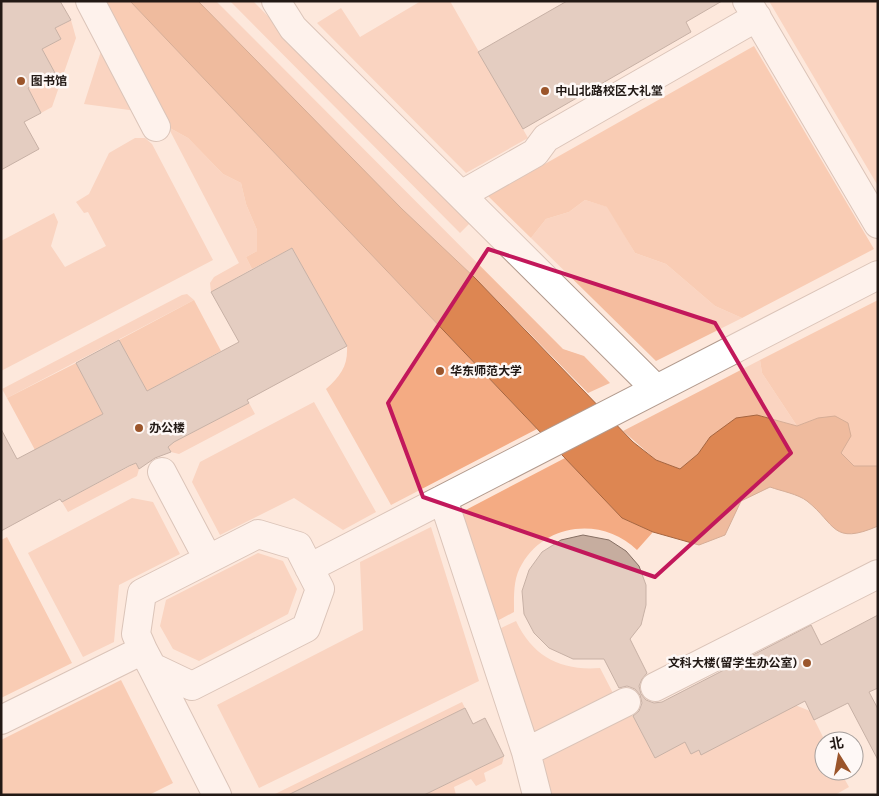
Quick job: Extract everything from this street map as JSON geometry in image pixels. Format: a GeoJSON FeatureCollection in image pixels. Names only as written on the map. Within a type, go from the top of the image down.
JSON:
{"type":"FeatureCollection","features":[{"type":"Feature","properties":{"kind":"lane"},"geometry":{"type":"LineString","coordinates":[[90,1],[156,127]]}},
{"type":"Feature","properties":{"kind":"lane"},"geometry":{"type":"LineString","coordinates":[[276,1],[293,28],[656,389]]}},
{"type":"Feature","properties":{"kind":"lane"},"geometry":{"type":"LineString","coordinates":[[461,196],[535,154],[546,138],[752,9],[878,224]]}},
{"type":"Feature","properties":{"kind":"lane"},"geometry":{"type":"LineString","coordinates":[[309,568],[878,275]]}},
{"type":"Feature","properties":{"kind":"lane"},"geometry":{"type":"LineString","coordinates":[[162,472],[208,559]]}},
{"type":"Feature","properties":{"kind":"lane"},"geometry":{"type":"LineString","coordinates":[[443,499],[526,752],[537,795]]}},
{"type":"Feature","properties":{"kind":"lane"},"geometry":{"type":"LineString","coordinates":[[148,658],[192,686],[306,628],[320,589],[298,546],[258,534],[142,593],[136,634],[216,795]]}},
{"type":"Feature","properties":{"kind":"lane"},"geometry":{"type":"LineString","coordinates":[[655,688],[878,574]]}},
{"type":"Feature","properties":{"kind":"lane"},"geometry":{"type":"LineString","coordinates":[[1,720],[148,658]]}},
{"type":"Feature","properties":{"kind":"lane"},"geometry":{"type":"LineString","coordinates":[[526,752],[626,702]]}},
{"type":"Feature","properties":{"kind":"highlighted area"},"geometry":{"type":"Polygon","coordinates":[[[488,249],[715,323],[791,453],[655,577],[423,497],[388,403],[488,249]]]}},
{"type":"Feature","properties":{"kind":"shaded area"},"geometry":{"type":"Polygon","coordinates":[[[100,1],[130,1],[537,429],[391,505],[326,389],[336,379],[345,365],[347,346],[292,248],[252,269],[246,257],[257,251],[257,230],[246,204],[241,183],[223,174],[188,138],[168,127],[100,1]]]}},
{"type":"Feature","properties":{"kind":"shaded area"},"geometry":{"type":"Polygon","coordinates":[[[130,1],[198,1],[402,209],[475,278],[633,442],[656,460],[680,469],[698,454],[710,437],[736,418],[757,415],[797,426],[818,418],[835,416],[848,423],[851,436],[841,453],[854,466],[878,466],[878,526],[863,532],[843,533],[836,530],[807,501],[770,487],[741,501],[725,535],[699,545],[653,532],[622,518],[130,1]]]}},
{"type":"Feature","properties":{"kind":"shaded area"},"geometry":{"type":"Polygon","coordinates":[[[198,1],[216,1],[563,349],[584,356],[610,383],[588,393],[475,278],[402,209],[198,1]]]}},
{"type":"Feature","properties":{"kind":"shaded area"},"geometry":{"type":"Polygon","coordinates":[[[230,1],[253,1],[471,222],[460,233],[230,1]]]}},
{"type":"Feature","properties":{"kind":"shaded area"},"geometry":{"type":"Polygon","coordinates":[[[421,1],[450,1],[528,138],[466,173],[317,23],[341,8],[360,37],[421,1]]]}},
{"type":"Feature","properties":{"kind":"shaded area"},"geometry":{"type":"Polygon","coordinates":[[[769,1],[878,1],[878,186],[769,1]]]}},
{"type":"Feature","properties":{"kind":"shaded area"},"geometry":{"type":"Polygon","coordinates":[[[71,20],[76,38],[52,107],[41,113],[28,88],[55,73],[42,49],[61,39],[55,28],[71,20]]]}},
{"type":"Feature","properties":{"kind":"shaded area"},"geometry":{"type":"Polygon","coordinates":[[[103,45],[137,111],[84,104],[103,45]]]}},
{"type":"Feature","properties":{"kind":"shaded area"},"geometry":{"type":"Polygon","coordinates":[[[754,46],[874,249],[742,318],[715,306],[666,264],[635,253],[607,207],[585,200],[569,212],[546,219],[531,238],[488,196],[754,46]]]}},
{"type":"Feature","properties":{"kind":"shaded area"},"geometry":{"type":"Polygon","coordinates":[[[168,127],[188,138],[223,174],[241,183],[246,204],[257,230],[257,251],[246,257],[252,269],[211,292],[210,283],[214,277],[239,263],[168,127]]]}},
{"type":"Feature","properties":{"kind":"shaded area"},"geometry":{"type":"Polygon","coordinates":[[[135,138],[145,138],[152,144],[213,260],[1,371],[1,241],[54,213],[58,222],[51,246],[65,267],[106,246],[88,212],[84,213],[76,202],[89,194],[109,153],[135,138]]]}},
{"type":"Feature","properties":{"kind":"shaded area"},"geometry":{"type":"Polygon","coordinates":[[[585,200],[608,207],[635,253],[666,264],[715,306],[742,318],[656,361],[531,238],[546,219],[569,212],[585,200]]]}},
{"type":"Feature","properties":{"kind":"shaded area"},"geometry":{"type":"Polygon","coordinates":[[[187,294],[194,300],[7,398],[2,389],[182,295],[187,294]]]}},
{"type":"Feature","properties":{"kind":"shaded area"},"geometry":{"type":"Polygon","coordinates":[[[194,300],[221,351],[147,391],[119,340],[194,300]]]}},
{"type":"Feature","properties":{"kind":"shaded area"},"geometry":{"type":"Polygon","coordinates":[[[878,300],[878,466],[854,466],[841,453],[818,418],[797,426],[762,373],[760,360],[878,300]]]}},
{"type":"Feature","properties":{"kind":"shaded area"},"geometry":{"type":"Polygon","coordinates":[[[760,360],[762,373],[797,426],[757,415],[710,437],[698,454],[680,469],[656,460],[623,431],[760,360]]]}},
{"type":"Feature","properties":{"kind":"shaded area"},"geometry":{"type":"Polygon","coordinates":[[[76,363],[103,414],[35,450],[7,398],[76,363]]]}},
{"type":"Feature","properties":{"kind":"shaded area"},"geometry":{"type":"Polygon","coordinates":[[[314,402],[376,512],[343,530],[294,498],[220,535],[192,482],[200,462],[314,402]]]}},
{"type":"Feature","properties":{"kind":"shaded area"},"geometry":{"type":"Polygon","coordinates":[[[249,403],[255,414],[179,454],[171,452],[168,447],[174,442],[249,403]]]}},
{"type":"Feature","properties":{"kind":"shaded area"},"geometry":{"type":"Polygon","coordinates":[[[565,458],[622,518],[653,532],[637,550],[624,539],[608,532],[592,529],[560,532],[545,539],[532,550],[519,569],[515,587],[514,612],[497,621],[460,513],[565,458]]]}},
{"type":"Feature","properties":{"kind":"shaded area"},"geometry":{"type":"Polygon","coordinates":[[[136,463],[139,469],[137,476],[68,512],[62,502],[136,463]]]}},
{"type":"Feature","properties":{"kind":"shaded area"},"geometry":{"type":"Polygon","coordinates":[[[132,498],[153,502],[180,554],[119,585],[114,642],[83,657],[28,553],[132,498]]]}},
{"type":"Feature","properties":{"kind":"shaded area"},"geometry":{"type":"Polygon","coordinates":[[[431,527],[479,681],[259,788],[217,705],[363,630],[360,562],[431,527]]]}},
{"type":"Feature","properties":{"kind":"shaded area"},"geometry":{"type":"Polygon","coordinates":[[[7,537],[72,663],[1,698],[1,540],[7,537]]]}},
{"type":"Feature","properties":{"kind":"shaded area"},"geometry":{"type":"Polygon","coordinates":[[[258,553],[283,561],[297,589],[288,614],[199,661],[173,649],[160,626],[166,600],[258,553]]]}},
{"type":"Feature","properties":{"kind":"shaded area"},"geometry":{"type":"Polygon","coordinates":[[[516,621],[531,644],[550,659],[573,667],[600,668],[615,697],[536,737],[499,629],[516,621]]]}},
{"type":"Feature","properties":{"kind":"shaded area"},"geometry":{"type":"Polygon","coordinates":[[[121,680],[173,783],[149,795],[1,795],[1,740],[121,680]]]}},
{"type":"Feature","properties":{"kind":"shaded area"},"geometry":{"type":"Polygon","coordinates":[[[462,702],[465,708],[288,795],[273,795],[462,702]]]}},
{"type":"Feature","properties":{"kind":"shaded area"},"geometry":{"type":"Polygon","coordinates":[[[795,705],[810,711],[820,731],[814,731],[814,781],[846,781],[849,787],[835,795],[551,795],[541,756],[630,711],[655,758],[685,742],[691,754],[699,750],[701,754],[795,705]]]}},
{"type":"Feature","properties":{"kind":"shaded area"},"geometry":{"type":"Polygon","coordinates":[[[504,756],[502,764],[484,773],[486,781],[476,786],[471,779],[454,787],[456,795],[424,795],[504,756]]]}},
{"type":"Feature","properties":{"kind":"building","name":"图书馆"},"geometry":{"type":"Polygon","coordinates":[[[1,1],[60,1],[71,20],[55,28],[61,39],[42,49],[55,73],[28,88],[41,113],[24,122],[39,149],[1,170],[1,1]]]}},
{"type":"Feature","properties":{"kind":"building","name":"中山北路校区大礼堂"},"geometry":{"type":"Polygon","coordinates":[[[567,1],[722,1],[686,22],[691,32],[523,129],[478,52],[567,1]]]}},
{"type":"Feature","properties":{"kind":"building"},"geometry":{"type":"Polygon","coordinates":[[[292,248],[347,346],[247,400],[249,403],[174,442],[168,447],[171,452],[155,458],[139,469],[136,463],[129,466],[62,502],[60,499],[1,531],[1,429],[17,459],[103,414],[76,363],[119,340],[147,391],[239,342],[211,292],[292,248]]]}},
{"type":"Feature","properties":{"kind":"building"},"geometry":{"type":"Polygon","coordinates":[[[583,535],[609,540],[626,551],[639,566],[646,585],[646,605],[641,625],[630,639],[647,673],[639,686],[641,694],[646,700],[654,703],[662,702],[811,625],[821,645],[878,615],[878,688],[869,692],[878,709],[878,760],[848,703],[814,720],[805,701],[701,755],[699,750],[691,754],[685,742],[655,758],[633,716],[639,711],[642,703],[640,695],[635,689],[627,686],[619,688],[604,659],[573,659],[549,648],[534,633],[524,614],[522,591],[529,570],[542,552],[561,540],[583,535]]]}},
{"type":"Feature","properties":{"kind":"building"},"geometry":{"type":"Polygon","coordinates":[[[465,708],[473,724],[485,718],[504,756],[424,795],[288,795],[465,708]]]}},
{"type":"Feature","properties":{"kind":"place","name":"图书馆"},"geometry":{"type":"Point","coordinates":[21,81]}},
{"type":"Feature","properties":{"kind":"place","name":"中山北路校区大礼堂"},"geometry":{"type":"Point","coordinates":[545,91]}},
{"type":"Feature","properties":{"kind":"place","name":"华东师范大学"},"geometry":{"type":"Point","coordinates":[440,371]}},
{"type":"Feature","properties":{"kind":"place","name":"办公楼"},"geometry":{"type":"Point","coordinates":[139,428]}},
{"type":"Feature","properties":{"kind":"place","name":"文科大楼(留学生办公室)"},"geometry":{"type":"Point","coordinates":[807,663]}}]}
